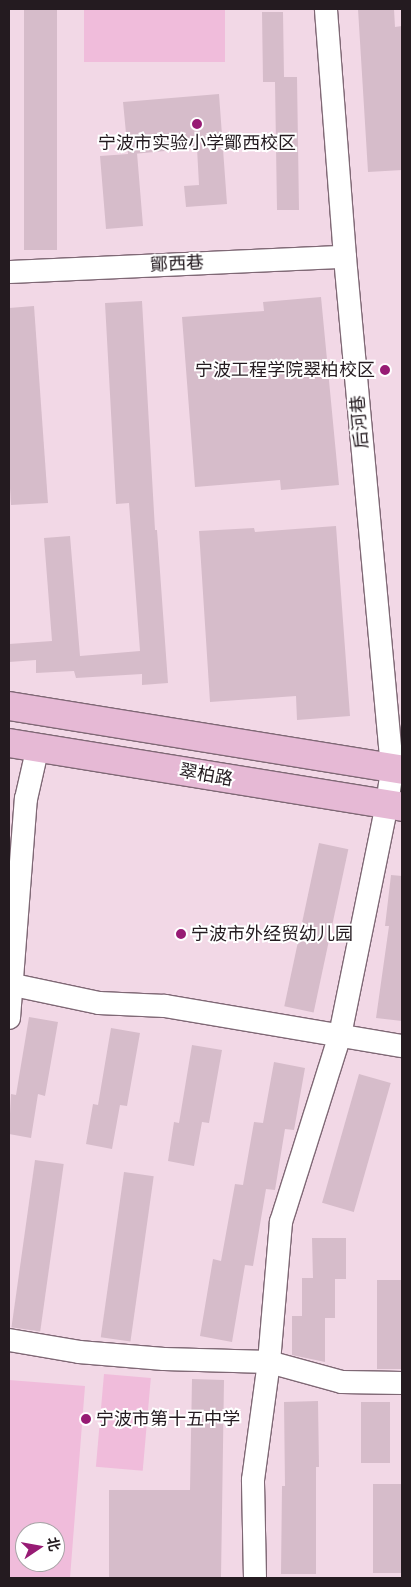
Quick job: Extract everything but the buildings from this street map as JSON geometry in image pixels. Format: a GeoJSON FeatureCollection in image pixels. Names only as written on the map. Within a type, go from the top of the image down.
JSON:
{"type":"FeatureCollection","features":[{"type":"Feature","properties":{"kind":"main road","name":"翠柏路"},"geometry":{"type":"LineString","coordinates":[[9,706],[397,769]]}},
{"type":"Feature","properties":{"kind":"main road","name":"翠柏路"},"geometry":{"type":"LineString","coordinates":[[9,743],[38,746],[395,806]]}},
{"type":"Feature","properties":{"kind":"street","name":"后河巷"},"geometry":{"type":"LineString","coordinates":[[255,1578],[252,1480],[269,1362],[281,1222],[340,1035],[395,806],[397,769],[345,257],[326,9]]}},
{"type":"Feature","properties":{"kind":"street","name":"鄮西巷"},"geometry":{"type":"LineString","coordinates":[[9,272],[345,257]]}},
{"type":"Feature","properties":{"kind":"street"},"geometry":{"type":"LineString","coordinates":[[9,1018],[10,984],[26,799],[38,746]]}},
{"type":"Feature","properties":{"kind":"street"},"geometry":{"type":"LineString","coordinates":[[10,984],[99,1003],[165,1006],[402,1046]]}},
{"type":"Feature","properties":{"kind":"street"},"geometry":{"type":"LineString","coordinates":[[9,1340],[79,1352],[164,1359],[269,1362],[342,1382],[402,1383]]}},
{"type":"Feature","properties":{"kind":"shaded area"},"geometry":{"type":"Polygon","coordinates":[[[84,9],[225,9],[225,62],[84,62],[84,9]]]}},
{"type":"Feature","properties":{"kind":"shaded area"},"geometry":{"type":"Polygon","coordinates":[[[104,1374],[151,1378],[143,1471],[96,1467],[104,1374]]]}},
{"type":"Feature","properties":{"kind":"shaded area"},"geometry":{"type":"Polygon","coordinates":[[[9,1380],[85,1386],[70,1578],[9,1578],[9,1380]]]}},
{"type":"Feature","properties":{"kind":"place","name":"宁波市实验小学鄮西校区"},"geometry":{"type":"Point","coordinates":[197,124]}},
{"type":"Feature","properties":{"kind":"place","name":"宁波工程学院翠柏校区"},"geometry":{"type":"Point","coordinates":[385,370]}},
{"type":"Feature","properties":{"kind":"place","name":"宁波市外经贸幼儿园"},"geometry":{"type":"Point","coordinates":[181,934]}},
{"type":"Feature","properties":{"kind":"place","name":"宁波市第十五中学"},"geometry":{"type":"Point","coordinates":[86,1419]}}]}
